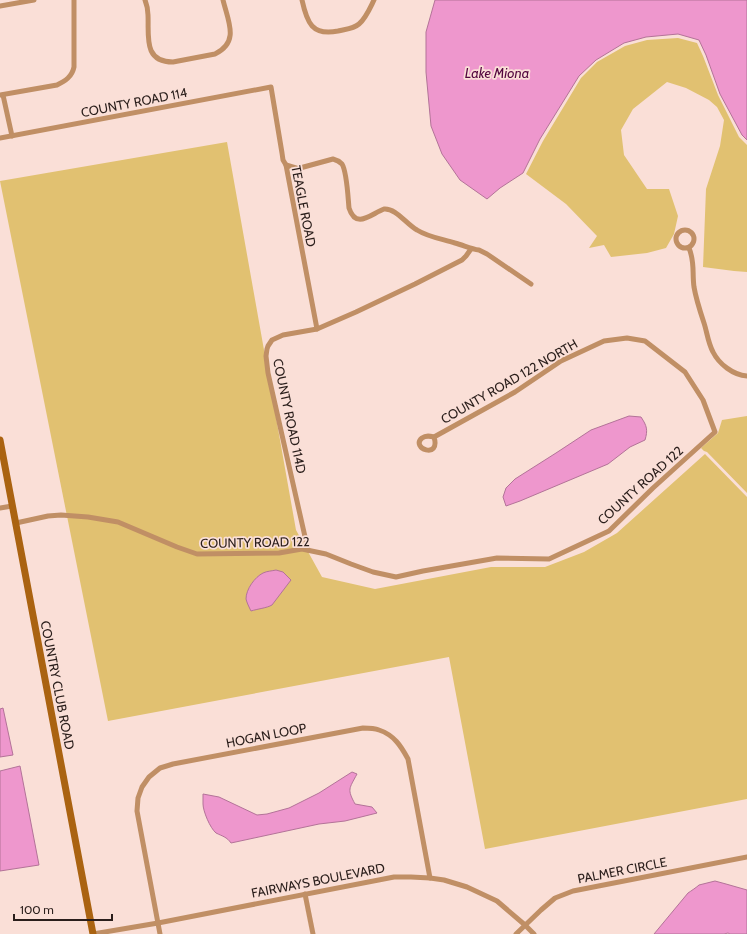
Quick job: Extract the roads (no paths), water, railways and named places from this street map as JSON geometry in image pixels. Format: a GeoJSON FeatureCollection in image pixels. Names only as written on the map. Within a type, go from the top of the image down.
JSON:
{"type":"FeatureCollection","features":[{"type":"Feature","properties":{"kind":"street"},"geometry":{"type":"LineString","coordinates":[[0,6],[13,2],[34,0]]}},
{"type":"Feature","properties":{"kind":"street"},"geometry":{"type":"LineString","coordinates":[[12,136],[2,95],[57,85],[69,78],[73,72],[74,0]]}},
{"type":"Feature","properties":{"kind":"street"},"geometry":{"type":"LineString","coordinates":[[145,0],[148,7],[148,43],[150,50],[160,60],[173,62],[215,54],[222,51],[226,47],[229,42],[230,28],[223,0]]}},
{"type":"Feature","properties":{"kind":"street"},"geometry":{"type":"LineString","coordinates":[[302,0],[306,17],[310,24],[322,32],[329,32],[348,29],[359,24],[364,19],[374,0]]}},
{"type":"Feature","properties":{"kind":"street","name":"COUNTY ROAD 114"},"geometry":{"type":"LineString","coordinates":[[0,138],[271,87]]}},
{"type":"Feature","properties":{"kind":"street","name":"TEAGLE ROAD"},"geometry":{"type":"LineString","coordinates":[[271,87],[283,160],[286,165],[317,329]]}},
{"type":"Feature","properties":{"kind":"street"},"geometry":{"type":"LineString","coordinates":[[286,165],[300,168],[334,159],[337,160],[344,168],[349,208],[351,214],[355,218],[359,220],[363,219],[387,208],[394,210],[407,223],[421,232],[471,249],[479,250],[531,284]]}},
{"type":"Feature","properties":{"kind":"street"},"geometry":{"type":"LineString","coordinates":[[689,248],[693,256],[694,287],[713,352],[730,370],[743,376],[747,376]]}},
{"type":"Feature","properties":{"kind":"street","name":"COUNTY ROAD 114D"},"geometry":{"type":"LineString","coordinates":[[308,550],[268,373],[266,356],[268,346],[272,340],[283,335],[317,329],[356,312],[456,263],[466,256],[471,249]]}},
{"type":"Feature","properties":{"kind":"street","name":"COUNTY ROAD 122 NORTH"},"geometry":{"type":"LineString","coordinates":[[434,437],[515,392],[561,361],[604,341],[627,338],[645,341],[685,372],[703,400],[715,432]]}},
{"type":"Feature","properties":{"kind":"street","name":"COUNTY ROAD 122"},"geometry":{"type":"LineString","coordinates":[[16,523],[48,516],[88,516],[118,522],[176,548],[197,554],[279,553],[302,549],[326,554],[373,572],[396,577],[497,558],[549,559],[609,531],[653,488],[715,432]]}},
{"type":"Feature","properties":{"kind":"street","name":"COUNTRY CLUB ROAD"},"geometry":{"type":"LineString","coordinates":[[0,440],[93,934]]}},
{"type":"Feature","properties":{"kind":"street"},"geometry":{"type":"LineString","coordinates":[[0,508],[12,506]]}},
{"type":"Feature","properties":{"kind":"street","name":"HOGAN LOOP"},"geometry":{"type":"LineString","coordinates":[[160,934],[137,811],[138,798],[142,787],[149,777],[160,768],[173,764],[363,728],[378,729],[390,735],[401,746],[408,759],[430,878]]}},
{"type":"Feature","properties":{"kind":"street","name":"PALMER CIRCLE"},"geometry":{"type":"LineString","coordinates":[[516,934],[540,910],[556,898],[573,891],[747,857]]}},
{"type":"Feature","properties":{"kind":"street","name":"FAIRWAYS BOULEVARD"},"geometry":{"type":"LineString","coordinates":[[93,934],[158,923],[394,877],[430,878],[444,880],[467,887],[497,901],[534,934]]}},
{"type":"Feature","properties":{"kind":"street"},"geometry":{"type":"LineString","coordinates":[[305,894],[313,934]]}},
{"type":"Feature","properties":{"kind":"water","name":"Lake Miona"},"geometry":{"type":"Polygon","coordinates":[[[435,0],[747,0],[747,140],[742,135],[720,94],[699,40],[678,34],[646,37],[624,43],[596,60],[579,76],[540,139],[523,173],[500,188],[487,199],[460,180],[442,154],[431,126],[426,72],[426,32],[435,0]]]}},
{"type":"Feature","properties":{"kind":"water"},"geometry":{"type":"Polygon","coordinates":[[[629,416],[641,417],[645,423],[645,440],[630,447],[608,464],[506,506],[503,497],[506,488],[515,479],[591,430],[629,416]]]}},
{"type":"Feature","properties":{"kind":"water"},"geometry":{"type":"Polygon","coordinates":[[[276,570],[283,572],[291,580],[272,605],[251,611],[247,604],[246,595],[252,584],[257,577],[263,573],[276,570]]]}},
{"type":"Feature","properties":{"kind":"water"},"geometry":{"type":"Polygon","coordinates":[[[3,708],[13,755],[0,757],[0,709],[3,708]]]}},
{"type":"Feature","properties":{"kind":"water"},"geometry":{"type":"Polygon","coordinates":[[[20,766],[39,865],[0,871],[0,771],[20,766]]]}},
{"type":"Feature","properties":{"kind":"water"},"geometry":{"type":"Polygon","coordinates":[[[352,772],[357,774],[350,789],[355,804],[372,807],[377,813],[345,821],[319,824],[231,843],[226,838],[214,831],[204,811],[203,794],[219,797],[257,815],[267,814],[289,808],[319,793],[352,772]]]}},
{"type":"Feature","properties":{"kind":"water"},"geometry":{"type":"Polygon","coordinates":[[[715,881],[747,890],[747,934],[654,934],[688,893],[699,885],[715,881]]]}}]}
